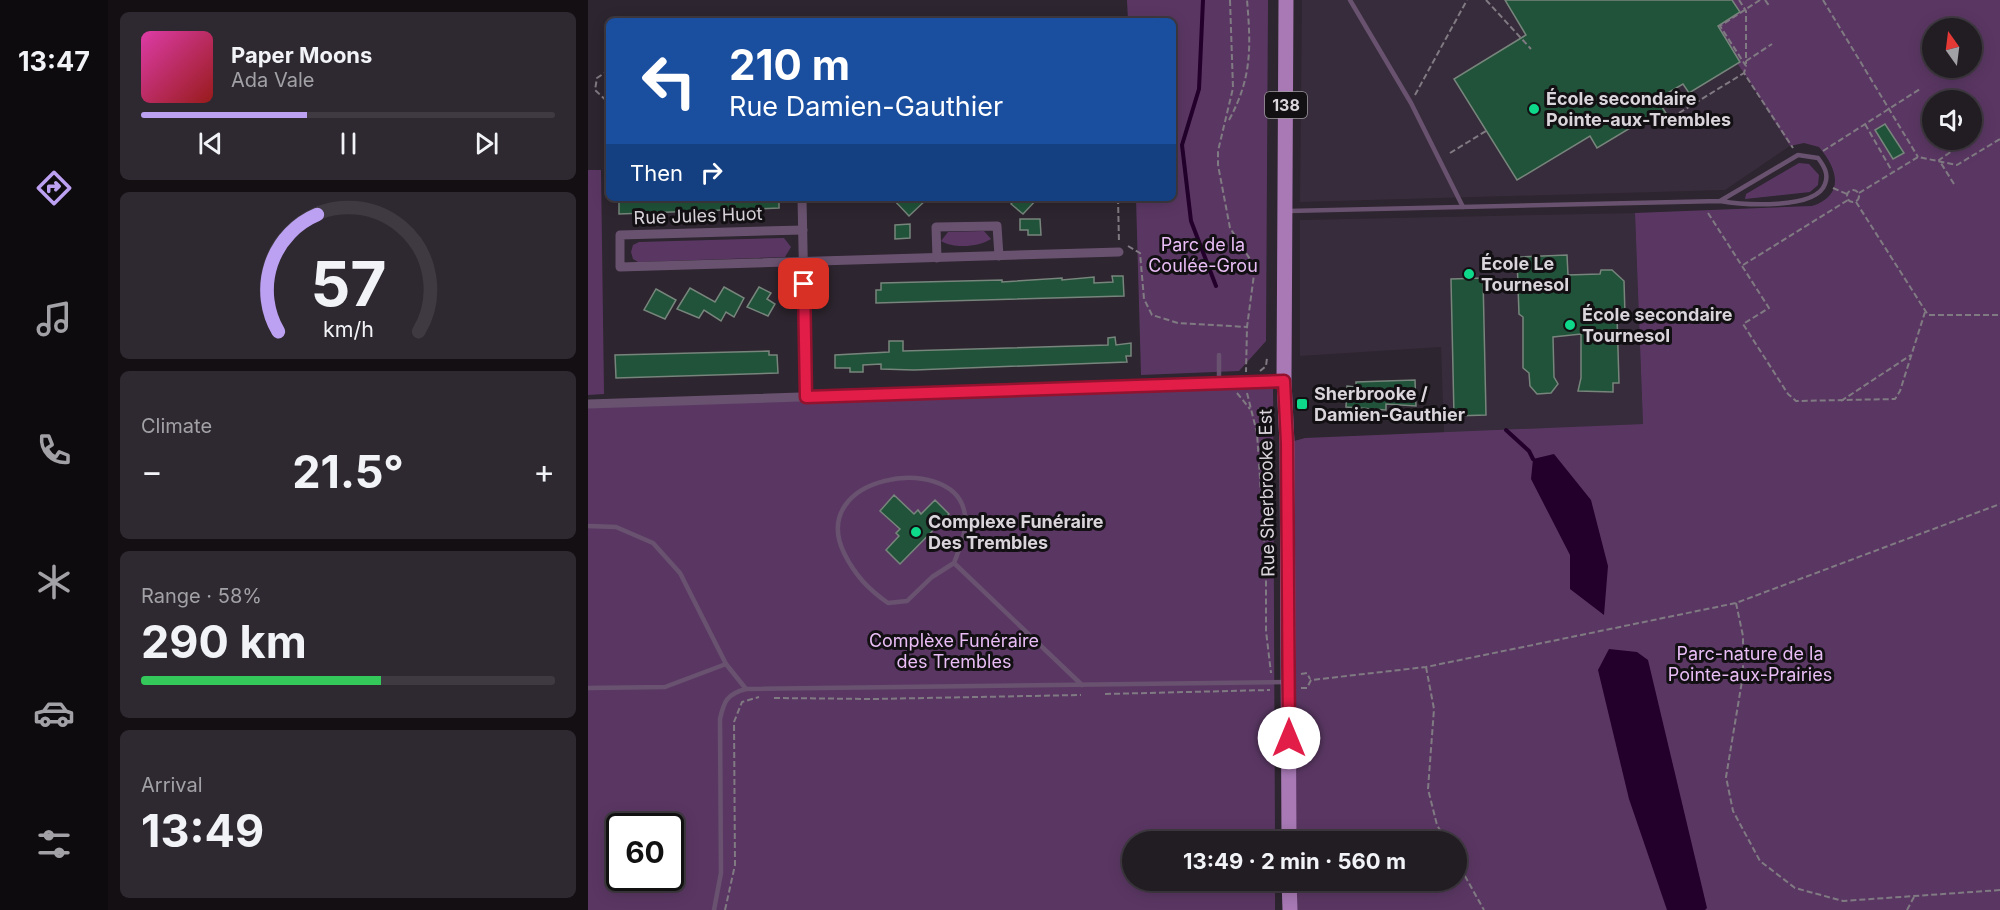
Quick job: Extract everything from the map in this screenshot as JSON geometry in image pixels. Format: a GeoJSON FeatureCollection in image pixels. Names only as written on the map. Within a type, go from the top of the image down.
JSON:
{"type":"FeatureCollection","features":[{"type":"Feature","properties":{"kind":"main road","name":"Rue Sherbrooke Est"},"geometry":{"type":"LineString","coordinates":[[1286,0],[1287,211],[1284,381],[1287,443],[1289,831]]}},
{"type":"Feature","properties":{"kind":"main road"},"geometry":{"type":"LineString","coordinates":[[1290,891],[1290,910]]}},
{"type":"Feature","properties":{"kind":"street"},"geometry":{"type":"LineString","coordinates":[[802,201],[806,397]]}},
{"type":"Feature","properties":{"kind":"street"},"geometry":{"type":"LineString","coordinates":[[937,258],[936,227],[997,226],[999,256]]}},
{"type":"Feature","properties":{"kind":"street","name":"Rue Jules Huot"},"geometry":{"type":"LineString","coordinates":[[803,230],[620,235],[620,267],[1119,252]]}},
{"type":"Feature","properties":{"kind":"street"},"geometry":{"type":"LineString","coordinates":[[588,404],[1284,381]]}},
{"type":"Feature","properties":{"kind":"lane"},"geometry":{"type":"LineString","coordinates":[[1350,0],[1411,103],[1463,207]]}},
{"type":"Feature","properties":{"kind":"lane"},"geometry":{"type":"LineString","coordinates":[[1287,211],[1806,201],[1815,198],[1825,187],[1826,171],[1818,158],[1798,156],[1720,201]]}},
{"type":"Feature","properties":{"kind":"lane"},"geometry":{"type":"LineString","coordinates":[[1220,355],[1220,383]]}},
{"type":"Feature","properties":{"kind":"lane"},"geometry":{"type":"LineString","coordinates":[[915,477],[946,486],[958,498],[964,510],[963,539],[954,563],[932,577],[907,601],[888,603],[866,588],[849,563],[836,537],[840,513],[861,488],[887,479],[915,477]]}},
{"type":"Feature","properties":{"kind":"lane"},"geometry":{"type":"LineString","coordinates":[[588,526],[616,527],[653,543],[680,573],[726,664],[746,688]]}},
{"type":"Feature","properties":{"kind":"lane"},"geometry":{"type":"LineString","coordinates":[[954,563],[1082,685]]}},
{"type":"Feature","properties":{"kind":"lane"},"geometry":{"type":"LineString","coordinates":[[588,688],[665,687],[726,664]]}},
{"type":"Feature","properties":{"kind":"lane"},"geometry":{"type":"LineString","coordinates":[[714,910],[721,873],[720,719],[725,699],[733,692],[746,688],[1289,682]]}},
{"type":"Feature","properties":{"kind":"path"},"geometry":{"type":"LineString","coordinates":[[1230,0],[1233,88],[1218,152],[1220,188],[1230,228],[1255,267],[1247,327],[1246,372]]}},
{"type":"Feature","properties":{"kind":"path"},"geometry":{"type":"LineString","coordinates":[[1226,125],[1242,97],[1247,80],[1250,37],[1247,0]]}},
{"type":"Feature","properties":{"kind":"path"},"geometry":{"type":"LineString","coordinates":[[1415,95],[1467,0]]}},
{"type":"Feature","properties":{"kind":"path"},"geometry":{"type":"LineString","coordinates":[[1486,0],[1531,49]]}},
{"type":"Feature","properties":{"kind":"path"},"geometry":{"type":"LineString","coordinates":[[1678,113],[1744,73],[1746,11],[1739,0]]}},
{"type":"Feature","properties":{"kind":"path"},"geometry":{"type":"LineString","coordinates":[[1746,66],[1720,26],[1760,0]]}},
{"type":"Feature","properties":{"kind":"path"},"geometry":{"type":"LineString","coordinates":[[1765,0],[1770,7]]}},
{"type":"Feature","properties":{"kind":"path"},"geometry":{"type":"LineString","coordinates":[[1823,0],[1918,157]]}},
{"type":"Feature","properties":{"kind":"path"},"geometry":{"type":"LineString","coordinates":[[1746,61],[1772,44]]}},
{"type":"Feature","properties":{"kind":"path"},"geometry":{"type":"LineString","coordinates":[[606,72],[597,78],[595,90],[606,100]]}},
{"type":"Feature","properties":{"kind":"path"},"geometry":{"type":"LineString","coordinates":[[1744,73],[1798,156]]}},
{"type":"Feature","properties":{"kind":"path"},"geometry":{"type":"LineString","coordinates":[[1823,151],[1920,89]]}},
{"type":"Feature","properties":{"kind":"path"},"geometry":{"type":"LineString","coordinates":[[1865,124],[1893,172]]}},
{"type":"Feature","properties":{"kind":"path"},"geometry":{"type":"LineString","coordinates":[[1450,153],[1486,131]]}},
{"type":"Feature","properties":{"kind":"path"},"geometry":{"type":"LineString","coordinates":[[1856,202],[1859,193],[1918,157],[1957,165],[2000,139]]}},
{"type":"Feature","properties":{"kind":"path"},"geometry":{"type":"LineString","coordinates":[[1939,160],[1954,150]]}},
{"type":"Feature","properties":{"kind":"path"},"geometry":{"type":"LineString","coordinates":[[1939,160],[1954,184]]}},
{"type":"Feature","properties":{"kind":"path"},"geometry":{"type":"LineString","coordinates":[[1833,188],[1847,194]]}},
{"type":"Feature","properties":{"kind":"path"},"geometry":{"type":"LineString","coordinates":[[1847,194],[1852,190],[1859,193]]}},
{"type":"Feature","properties":{"kind":"path"},"geometry":{"type":"LineString","coordinates":[[1847,194],[1848,200]]}},
{"type":"Feature","properties":{"kind":"path"},"geometry":{"type":"LineString","coordinates":[[1743,266],[1848,200],[1856,202],[1925,312],[1933,317],[2000,315]]}},
{"type":"Feature","properties":{"kind":"path"},"geometry":{"type":"LineString","coordinates":[[1118,201],[1119,252]]}},
{"type":"Feature","properties":{"kind":"path"},"geometry":{"type":"LineString","coordinates":[[1708,213],[1768,308],[1743,324],[1788,394],[1796,401],[1895,399],[1925,312]]}},
{"type":"Feature","properties":{"kind":"path"},"geometry":{"type":"LineString","coordinates":[[1128,246],[1140,254],[1144,299],[1152,315],[1178,323],[1247,327]]}},
{"type":"Feature","properties":{"kind":"path"},"geometry":{"type":"LineString","coordinates":[[1841,401],[1911,355]]}},
{"type":"Feature","properties":{"kind":"path"},"geometry":{"type":"LineString","coordinates":[[1259,372],[1266,366],[1267,358]]}},
{"type":"Feature","properties":{"kind":"path"},"geometry":{"type":"LineString","coordinates":[[1246,387],[1257,433],[1270,672]]}},
{"type":"Feature","properties":{"kind":"path"},"geometry":{"type":"LineString","coordinates":[[1235,390],[1252,412]]}},
{"type":"Feature","properties":{"kind":"path"},"geometry":{"type":"LineString","coordinates":[[1311,680],[1426,667],[1736,603],[2000,504]]}},
{"type":"Feature","properties":{"kind":"path"},"geometry":{"type":"LineString","coordinates":[[1736,603],[1743,636],[1743,675],[1726,777],[1732,811],[1760,861],[1795,888],[1843,901],[2000,890]]}},
{"type":"Feature","properties":{"kind":"path"},"geometry":{"type":"LineString","coordinates":[[1426,667],[1434,709],[1428,789],[1441,831]]}},
{"type":"Feature","properties":{"kind":"path"},"geometry":{"type":"LineString","coordinates":[[1307,674],[1311,680]]}},
{"type":"Feature","properties":{"kind":"path"},"geometry":{"type":"LineString","coordinates":[[1307,688],[1311,680]]}},
{"type":"Feature","properties":{"kind":"path"},"geometry":{"type":"LineString","coordinates":[[1105,694],[1267,692]]}},
{"type":"Feature","properties":{"kind":"path"},"geometry":{"type":"LineString","coordinates":[[725,910],[735,865],[734,722],[742,702],[758,698],[873,699],[1081,695]]}},
{"type":"Feature","properties":{"kind":"path"},"geometry":{"type":"LineString","coordinates":[[1467,880],[1484,910]]}},
{"type":"Feature","properties":{"kind":"path"},"geometry":{"type":"LineString","coordinates":[[1907,910],[1915,896]]}},
{"type":"Feature","properties":{"kind":"shaded area","name":"École secondaire Pointe-aux-Trembles"},"geometry":{"type":"Polygon","coordinates":[[[1302,0],[1731,0],[1740,12],[1713,29],[1790,146],[1725,190],[1300,202],[1302,0]]]}},
{"type":"Feature","properties":{"kind":"shaded area","name":"École Le Tournesol"},"geometry":{"type":"Polygon","coordinates":[[[1635,213],[1643,424],[1444,434],[1441,347],[1300,356],[1300,220],[1635,213]]]}},
{"type":"Feature","properties":{"kind":"shaded area"},"geometry":{"type":"Polygon","coordinates":[[[1554,454],[1591,500],[1608,566],[1604,615],[1570,589],[1570,555],[1531,479],[1533,459],[1554,454]]]}},
{"type":"Feature","properties":{"kind":"shaded area"},"geometry":{"type":"Polygon","coordinates":[[[1609,649],[1637,652],[1648,660],[1707,908],[1705,910],[1667,910],[1629,799],[1598,670],[1609,649]]]}},
{"type":"Feature","properties":{"kind":"green space","name":"Parc de la Coulée-Grou"},"geometry":{"type":"Polygon","coordinates":[[[1127,0],[1268,0],[1266,341],[1239,371],[1141,375],[1136,201],[1176,201],[1176,18],[1128,18],[1127,0]]]}},
{"type":"Feature","properties":{"kind":"green space","name":"Parc-nature de la Pointe-aux-Prairies"},"geometry":{"type":"Polygon","coordinates":[[[1731,0],[2000,0],[2000,910],[1290,910],[1289,891],[1467,891],[1467,831],[1289,831],[1287,443],[1305,438],[1643,424],[1635,213],[1812,206],[1823,201],[1834,188],[1834,172],[1826,155],[1819,147],[1804,143],[1790,146],[1713,29],[1739,13],[1731,0]]]}},
{"type":"Feature","properties":{"kind":"green space"},"geometry":{"type":"Polygon","coordinates":[[[1799,163],[1809,164],[1819,175],[1818,185],[1810,192],[1745,199],[1746,194],[1799,163]]]}},
{"type":"Feature","properties":{"kind":"green space"},"geometry":{"type":"Polygon","coordinates":[[[588,170],[601,170],[604,394],[588,395],[588,170]]]}},
{"type":"Feature","properties":{"kind":"green space"},"geometry":{"type":"Polygon","coordinates":[[[984,231],[991,239],[980,244],[959,246],[941,241],[948,232],[984,231]]]}},
{"type":"Feature","properties":{"kind":"green space"},"geometry":{"type":"Polygon","coordinates":[[[784,238],[791,247],[785,257],[638,262],[633,259],[631,252],[633,245],[639,242],[784,238]]]}},
{"type":"Feature","properties":{"kind":"green space","name":"Complèxe Funéraire des Trembles"},"geometry":{"type":"Polygon","coordinates":[[[1273,384],[1275,831],[1122,831],[1122,891],[1275,891],[1275,910],[588,910],[588,407],[1273,384]]]}},
{"type":"Feature","properties":{"kind":"building"},"geometry":{"type":"Polygon","coordinates":[[[1505,0],[1732,0],[1740,12],[1718,26],[1740,62],[1689,93],[1683,84],[1664,95],[1669,103],[1662,107],[1669,118],[1661,123],[1655,113],[1597,148],[1590,136],[1517,180],[1454,79],[1526,35],[1505,0]]]}},
{"type":"Feature","properties":{"kind":"building"},"geometry":{"type":"Polygon","coordinates":[[[1885,124],[1904,153],[1893,159],[1875,130],[1885,124]]]}},
{"type":"Feature","properties":{"kind":"building"},"geometry":{"type":"Polygon","coordinates":[[[619,201],[779,201],[779,208],[619,214],[619,201]]]}},
{"type":"Feature","properties":{"kind":"building"},"geometry":{"type":"Polygon","coordinates":[[[895,201],[925,201],[909,216],[895,201]]]}},
{"type":"Feature","properties":{"kind":"building"},"geometry":{"type":"Polygon","coordinates":[[[1014,201],[1035,201],[1023,214],[1011,204],[1014,201]]]}},
{"type":"Feature","properties":{"kind":"building"},"geometry":{"type":"Polygon","coordinates":[[[1020,219],[1040,219],[1041,235],[1028,235],[1028,230],[1020,230],[1020,219]]]}},
{"type":"Feature","properties":{"kind":"building"},"geometry":{"type":"Polygon","coordinates":[[[910,224],[910,238],[895,239],[895,225],[910,224]]]}},
{"type":"Feature","properties":{"kind":"building","name":"École secondaire Tournesol"},"geometry":{"type":"Polygon","coordinates":[[[1567,255],[1568,275],[1600,274],[1601,270],[1612,270],[1624,281],[1625,315],[1617,316],[1619,383],[1613,383],[1613,392],[1578,391],[1581,378],[1581,334],[1553,337],[1554,377],[1558,384],[1551,393],[1537,394],[1530,386],[1529,373],[1523,368],[1523,317],[1519,314],[1517,257],[1567,255]]]}},
{"type":"Feature","properties":{"kind":"building"},"geometry":{"type":"Polygon","coordinates":[[[1112,276],[1123,276],[1124,296],[876,303],[876,290],[881,290],[881,283],[1002,280],[1002,282],[1094,277],[1094,283],[1113,282],[1112,276]]]}},
{"type":"Feature","properties":{"kind":"building"},"geometry":{"type":"Polygon","coordinates":[[[1483,278],[1486,415],[1454,416],[1451,279],[1483,278]]]}},
{"type":"Feature","properties":{"kind":"building"},"geometry":{"type":"Polygon","coordinates":[[[724,287],[744,298],[734,317],[726,312],[721,321],[704,310],[699,318],[677,309],[690,288],[715,302],[724,287]]]}},
{"type":"Feature","properties":{"kind":"building"},"geometry":{"type":"Polygon","coordinates":[[[759,287],[771,293],[767,299],[775,304],[768,316],[747,307],[759,287]]]}},
{"type":"Feature","properties":{"kind":"building"},"geometry":{"type":"Polygon","coordinates":[[[656,289],[676,300],[665,319],[644,310],[656,289]]]}},
{"type":"Feature","properties":{"kind":"building"},"geometry":{"type":"Polygon","coordinates":[[[1115,337],[1116,345],[1131,343],[1131,356],[1126,356],[1127,362],[914,370],[881,369],[881,364],[863,365],[863,372],[850,372],[850,368],[835,368],[835,355],[889,352],[889,341],[903,341],[903,351],[1108,345],[1108,338],[1115,337]]]}},
{"type":"Feature","properties":{"kind":"building"},"geometry":{"type":"Polygon","coordinates":[[[769,351],[769,355],[777,355],[778,373],[616,378],[615,355],[769,351]]]}},
{"type":"Feature","properties":{"kind":"building"},"geometry":{"type":"Polygon","coordinates":[[[1415,380],[1416,406],[1386,404],[1386,410],[1346,407],[1347,386],[1356,387],[1356,382],[1415,380]]]}},
{"type":"Feature","properties":{"kind":"building"},"geometry":{"type":"Polygon","coordinates":[[[894,495],[914,514],[918,510],[921,514],[935,500],[949,514],[900,564],[886,550],[899,536],[896,533],[900,529],[880,511],[894,495]]]}},
{"type":"Feature","properties":{"kind":"waterway"},"geometry":{"type":"LineString","coordinates":[[1203,0],[1199,89],[1182,145],[1191,221],[1216,286]]}},
{"type":"Feature","properties":{"kind":"waterway"},"geometry":{"type":"LineString","coordinates":[[1506,430],[1529,451],[1533,459]]}},
{"type":"Feature","properties":{"kind":"place","name":"École secondaire Pointe-aux-Trembles"},"geometry":{"type":"Point","coordinates":[1534,109]}},
{"type":"Feature","properties":{"kind":"place","name":"École Le Tournesol"},"geometry":{"type":"Point","coordinates":[1469,274]}},
{"type":"Feature","properties":{"kind":"place","name":"École secondaire Tournesol"},"geometry":{"type":"Point","coordinates":[1570,325]}},
{"type":"Feature","properties":{"kind":"place","name":"Sherbrooke / Damien-Gauthier"},"geometry":{"type":"Point","coordinates":[1302,404]}},
{"type":"Feature","properties":{"kind":"place","name":"Complexe Funéraire Des Trembles"},"geometry":{"type":"Point","coordinates":[916,532]}},
{"type":"Feature","properties":{"kind":"route"},"geometry":{"type":"LineString","coordinates":[[804,284],[806,397],[1284,381],[1287,443],[1289,738]]}}]}
